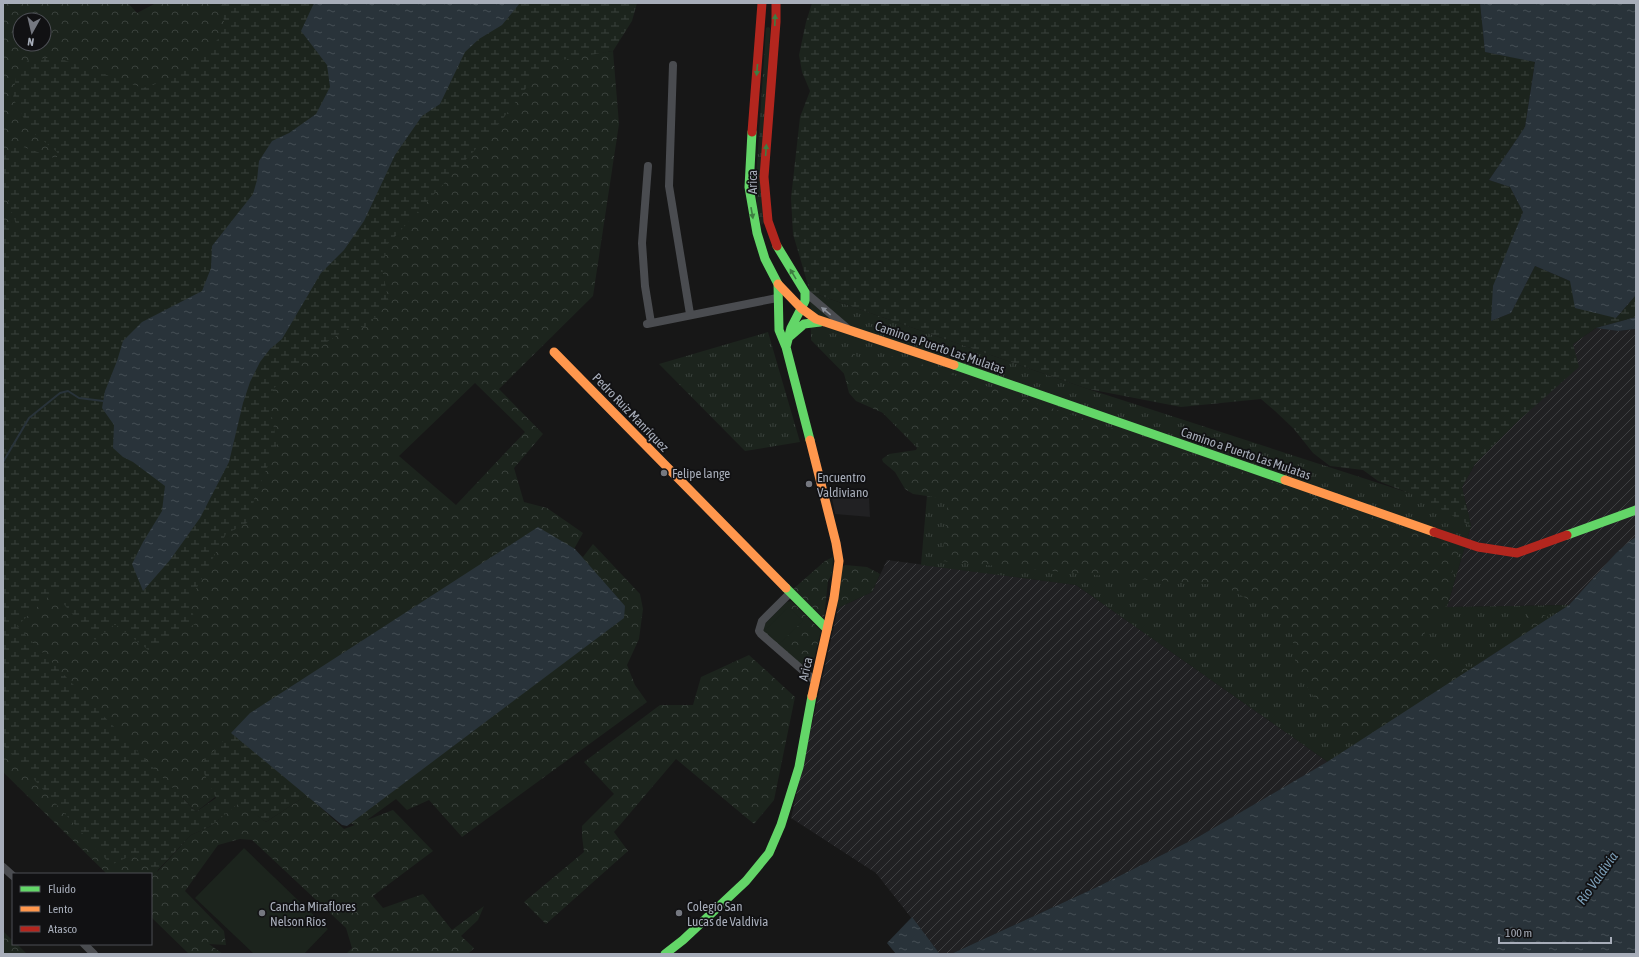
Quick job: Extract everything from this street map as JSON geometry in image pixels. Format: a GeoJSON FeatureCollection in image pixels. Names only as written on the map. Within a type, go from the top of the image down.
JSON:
{"type":"FeatureCollection","features":[{"type":"Feature","properties":{"kind":"main road","name":"Arica"},"geometry":{"type":"LineString","coordinates":[[665,954],[683,940],[746,881],[769,853],[781,825],[799,767],[815,681],[834,598],[839,560],[786,343],[779,330],[778,284],[766,259],[757,233],[749,187],[762,3]]}},
{"type":"Feature","properties":{"kind":"main road","name":"Arica"},"geometry":{"type":"LineString","coordinates":[[776,3],[776,22],[764,177],[765,196],[771,234],[804,292]]}},
{"type":"Feature","properties":{"kind":"main road","name":"Camino a Puerto Las Mulatas"},"geometry":{"type":"LineString","coordinates":[[778,284],[802,308],[820,322],[849,330],[1478,547],[1517,553],[1636,510]]}},
{"type":"Feature","properties":{"kind":"main road"},"geometry":{"type":"LineString","coordinates":[[786,343],[793,324],[805,303],[804,292]]}},
{"type":"Feature","properties":{"kind":"main road"},"geometry":{"type":"LineString","coordinates":[[786,343],[794,332],[804,324],[820,322]]}},
{"type":"Feature","properties":{"kind":"main road","name":"Pedro Ruiz Manríquez"},"geometry":{"type":"LineString","coordinates":[[554,352],[827,629]]}},
{"type":"Feature","properties":{"kind":"street"},"geometry":{"type":"LineString","coordinates":[[673,66],[669,186],[690,314]]}},
{"type":"Feature","properties":{"kind":"street"},"geometry":{"type":"LineString","coordinates":[[648,166],[642,243],[649,324],[690,314],[778,298]]}},
{"type":"Feature","properties":{"kind":"street","name":"Camino a Puerto Las Mulatas"},"geometry":{"type":"LineString","coordinates":[[804,292],[849,330]]}},
{"type":"Feature","properties":{"kind":"street"},"geometry":{"type":"LineString","coordinates":[[790,593],[762,621],[760,630],[761,634],[815,681]]}},
{"type":"Feature","properties":{"kind":"street"},"geometry":{"type":"LineString","coordinates":[[3,867],[12,875]]}},
{"type":"Feature","properties":{"kind":"street"},"geometry":{"type":"LineString","coordinates":[[85,945],[94,954]]}},
{"type":"Feature","properties":{"kind":"shaded area"},"geometry":{"type":"Polygon","coordinates":[[[1596,328],[1618,331],[1636,329],[1636,537],[1616,553],[1569,605],[1447,607],[1471,526],[1462,487],[1475,464],[1518,421],[1573,344],[1596,328]]]}},
{"type":"Feature","properties":{"kind":"shaded area"},"geometry":{"type":"Polygon","coordinates":[[[831,493],[869,498],[870,517],[835,514],[831,493]]]}},
{"type":"Feature","properties":{"kind":"shaded area"},"geometry":{"type":"Polygon","coordinates":[[[887,560],[1076,585],[1328,762],[1198,837],[1097,887],[951,954],[939,953],[876,873],[791,818],[838,608],[872,592],[887,560]]]}},
{"type":"Feature","properties":{"kind":"green space"},"geometry":{"type":"Polygon","coordinates":[[[3,3],[128,3],[137,13],[156,3],[605,3],[579,56],[613,51],[619,124],[593,296],[499,389],[543,434],[514,468],[524,502],[547,508],[583,533],[574,549],[583,557],[593,544],[640,594],[643,609],[639,639],[627,665],[635,685],[647,702],[462,837],[429,800],[407,810],[396,799],[367,820],[393,810],[433,851],[373,896],[383,908],[423,894],[452,930],[484,906],[478,920],[461,936],[474,948],[468,954],[346,954],[352,948],[346,928],[252,840],[240,839],[218,845],[185,891],[224,931],[226,945],[209,944],[223,954],[189,954],[152,918],[152,873],[106,873],[3,772],[3,3]],[[475,383],[399,456],[456,505],[525,432],[475,383]],[[271,753],[196,812],[183,798],[157,872],[191,835],[211,826],[239,802],[266,822],[307,795],[344,829],[355,825],[346,822],[271,753]]]}},
{"type":"Feature","properties":{"kind":"green space"},"geometry":{"type":"Polygon","coordinates":[[[222,3],[637,3],[632,21],[613,51],[545,63],[498,125],[388,244],[382,268],[389,303],[365,327],[349,328],[327,342],[274,388],[270,406],[277,445],[257,491],[247,523],[226,534],[189,602],[196,623],[152,653],[115,624],[95,640],[53,592],[17,626],[196,812],[216,798],[200,765],[231,733],[307,795],[266,822],[239,803],[211,826],[191,835],[156,872],[132,855],[111,865],[3,745],[3,222],[17,227],[3,186],[4,156],[15,144],[57,159],[57,152],[30,130],[13,98],[16,77],[28,60],[55,57],[143,88],[171,79],[200,58],[219,38],[224,23],[222,3]]]}},
{"type":"Feature","properties":{"kind":"green space"},"geometry":{"type":"Polygon","coordinates":[[[812,3],[1480,3],[1485,52],[1535,61],[1525,127],[1489,180],[1510,187],[1523,212],[1512,242],[1491,321],[1511,313],[1535,266],[1570,281],[1616,318],[1636,295],[1636,317],[1596,328],[1573,344],[1579,367],[1518,421],[1475,464],[1462,487],[1471,526],[1419,497],[1378,481],[1363,470],[1330,466],[1313,453],[1294,429],[1261,399],[1181,407],[1088,389],[810,292],[793,234],[791,198],[800,117],[810,91],[802,72],[799,55],[806,22],[812,3]]]}},
{"type":"Feature","properties":{"kind":"green space"},"geometry":{"type":"Polygon","coordinates":[[[766,28],[770,28],[764,223],[761,225],[757,207],[756,179],[766,28]]]}},
{"type":"Feature","properties":{"kind":"green space"},"geometry":{"type":"Polygon","coordinates":[[[810,292],[1088,389],[1468,512],[1471,526],[1447,607],[1569,605],[1328,762],[1076,585],[921,565],[930,461],[811,340],[810,292]]]}},
{"type":"Feature","properties":{"kind":"green space"},"geometry":{"type":"Polygon","coordinates":[[[768,332],[800,442],[745,451],[659,364],[768,332]]]}},
{"type":"Feature","properties":{"kind":"green space"},"geometry":{"type":"Polygon","coordinates":[[[846,352],[851,353],[862,360],[889,357],[906,359],[1249,474],[1457,546],[1460,550],[1452,573],[1450,596],[1445,608],[1426,630],[1424,635],[1426,644],[1430,648],[1456,666],[1474,667],[1496,654],[1518,635],[1524,627],[1529,609],[1566,624],[1364,746],[1334,720],[1306,686],[1296,664],[1293,637],[1288,622],[1228,588],[1207,584],[942,561],[948,499],[913,494],[905,489],[895,472],[883,462],[882,459],[889,454],[916,450],[919,444],[914,436],[899,420],[856,401],[849,393],[841,362],[842,356],[846,352]]]}},
{"type":"Feature","properties":{"kind":"green space"},"geometry":{"type":"Polygon","coordinates":[[[833,557],[832,574],[828,581],[824,618],[792,590],[825,561],[833,557]]]}},
{"type":"Feature","properties":{"kind":"green space"},"geometry":{"type":"Polygon","coordinates":[[[845,565],[867,567],[880,574],[872,592],[838,608],[837,605],[842,567],[845,565]]]}},
{"type":"Feature","properties":{"kind":"green space"},"geometry":{"type":"Polygon","coordinates":[[[791,601],[821,631],[811,671],[807,671],[763,632],[764,625],[787,602],[791,601]]]}},
{"type":"Feature","properties":{"kind":"green space"},"geometry":{"type":"Polygon","coordinates":[[[789,607],[803,621],[779,644],[765,630],[789,607]]]}},
{"type":"Feature","properties":{"kind":"green space"},"geometry":{"type":"Polygon","coordinates":[[[749,655],[795,697],[774,800],[754,824],[676,759],[614,832],[628,851],[546,924],[524,902],[584,852],[582,826],[614,794],[584,762],[660,705],[693,705],[701,677],[749,655]]]}},
{"type":"Feature","properties":{"kind":"green space","name":"Cancha Miraflores Nelson Ríos"},"geometry":{"type":"Polygon","coordinates":[[[244,848],[328,929],[304,954],[254,954],[195,898],[244,848]]]}},
{"type":"Feature","properties":{"kind":"green space"},"geometry":{"type":"Polygon","coordinates":[[[3,931],[12,940],[12,945],[18,945],[27,954],[3,954],[3,931]]]}},
{"type":"Feature","properties":{"kind":"water"},"geometry":{"type":"Polygon","coordinates":[[[314,3],[520,3],[502,25],[479,39],[465,52],[440,104],[422,116],[395,155],[364,221],[344,250],[321,273],[282,339],[270,349],[260,362],[250,382],[243,403],[229,462],[200,518],[170,560],[143,591],[132,564],[143,542],[162,511],[165,486],[133,462],[123,457],[113,448],[114,425],[102,408],[105,391],[123,341],[142,322],[202,291],[211,268],[212,246],[253,194],[257,180],[259,161],[272,141],[289,133],[316,114],[330,87],[327,65],[301,31],[314,3]]]}},
{"type":"Feature","properties":{"kind":"water"},"geometry":{"type":"Polygon","coordinates":[[[1480,3],[1636,3],[1636,295],[1616,318],[1575,308],[1570,281],[1535,266],[1511,313],[1491,321],[1493,286],[1523,212],[1510,187],[1489,180],[1525,127],[1535,62],[1485,52],[1480,3]]]}},
{"type":"Feature","properties":{"kind":"water"},"geometry":{"type":"Polygon","coordinates":[[[1636,317],[1635,329],[1618,331],[1596,328],[1636,317]]]}},
{"type":"Feature","properties":{"kind":"water"},"geometry":{"type":"Polygon","coordinates":[[[538,527],[575,549],[625,606],[624,618],[347,826],[342,825],[231,733],[250,713],[538,527]]]}},
{"type":"Feature","properties":{"kind":"water","name":"Río Valdivia"},"geometry":{"type":"Polygon","coordinates":[[[1636,537],[1636,954],[951,954],[1097,887],[1198,837],[1327,762],[1569,605],[1616,553],[1636,537]]]}},
{"type":"Feature","properties":{"kind":"water"},"geometry":{"type":"Polygon","coordinates":[[[912,917],[939,953],[945,954],[896,954],[887,943],[912,917]]]}},
{"type":"Feature","properties":{"kind":"waterway"},"geometry":{"type":"LineString","coordinates":[[3,462],[29,418],[60,393],[68,391],[79,398],[103,401]]}},
{"type":"Feature","properties":{"kind":"traffic: fast"},"geometry":{"type":"LineString","coordinates":[[752,132],[749,187],[757,233],[765,259],[778,284],[779,330],[786,347],[810,440]]}},
{"type":"Feature","properties":{"kind":"traffic: fast"},"geometry":{"type":"LineString","coordinates":[[777,246],[805,292],[805,301],[791,328],[786,347]]}},
{"type":"Feature","properties":{"kind":"traffic: fast"},"geometry":{"type":"LineString","coordinates":[[789,337],[804,324],[820,322]]}},
{"type":"Feature","properties":{"kind":"traffic: fast"},"geometry":{"type":"LineString","coordinates":[[954,365],[1285,480]]}},
{"type":"Feature","properties":{"kind":"traffic: fast"},"geometry":{"type":"LineString","coordinates":[[1567,535],[1636,510]]}},
{"type":"Feature","properties":{"kind":"traffic: fast"},"geometry":{"type":"LineString","coordinates":[[786,588],[827,629]]}},
{"type":"Feature","properties":{"kind":"traffic: fast"},"geometry":{"type":"LineString","coordinates":[[665,954],[683,940],[746,881],[769,853],[781,825],[799,767],[812,696]]}},
{"type":"Feature","properties":{"kind":"traffic: slow"},"geometry":{"type":"LineString","coordinates":[[778,284],[801,308],[816,319],[954,365]]}},
{"type":"Feature","properties":{"kind":"traffic: slow"},"geometry":{"type":"LineString","coordinates":[[554,352],[786,588]]}},
{"type":"Feature","properties":{"kind":"traffic: slow"},"geometry":{"type":"LineString","coordinates":[[810,440],[836,543],[839,561],[834,598],[812,696]]}},
{"type":"Feature","properties":{"kind":"traffic: slow"},"geometry":{"type":"LineString","coordinates":[[1285,480],[1434,532]]}},
{"type":"Feature","properties":{"kind":"traffic: jam"},"geometry":{"type":"LineString","coordinates":[[752,132],[762,3]]}},
{"type":"Feature","properties":{"kind":"traffic: jam"},"geometry":{"type":"LineString","coordinates":[[776,3],[776,22],[764,177],[768,221],[777,246]]}},
{"type":"Feature","properties":{"kind":"traffic: jam"},"geometry":{"type":"LineString","coordinates":[[1434,532],[1478,547],[1517,553],[1567,535]]}},
{"type":"Feature","properties":{"kind":"place","name":"Felipe lange"},"geometry":{"type":"Point","coordinates":[664,473]}},
{"type":"Feature","properties":{"kind":"place","name":"Encuentro Valdiviano"},"geometry":{"type":"Point","coordinates":[809,484]}},
{"type":"Feature","properties":{"kind":"place","name":"Cancha Miraflores Nelson Ríos"},"geometry":{"type":"Point","coordinates":[262,913]}},
{"type":"Feature","properties":{"kind":"place","name":"Colegio San Lucas de Valdivia"},"geometry":{"type":"Point","coordinates":[679,913]}}]}
